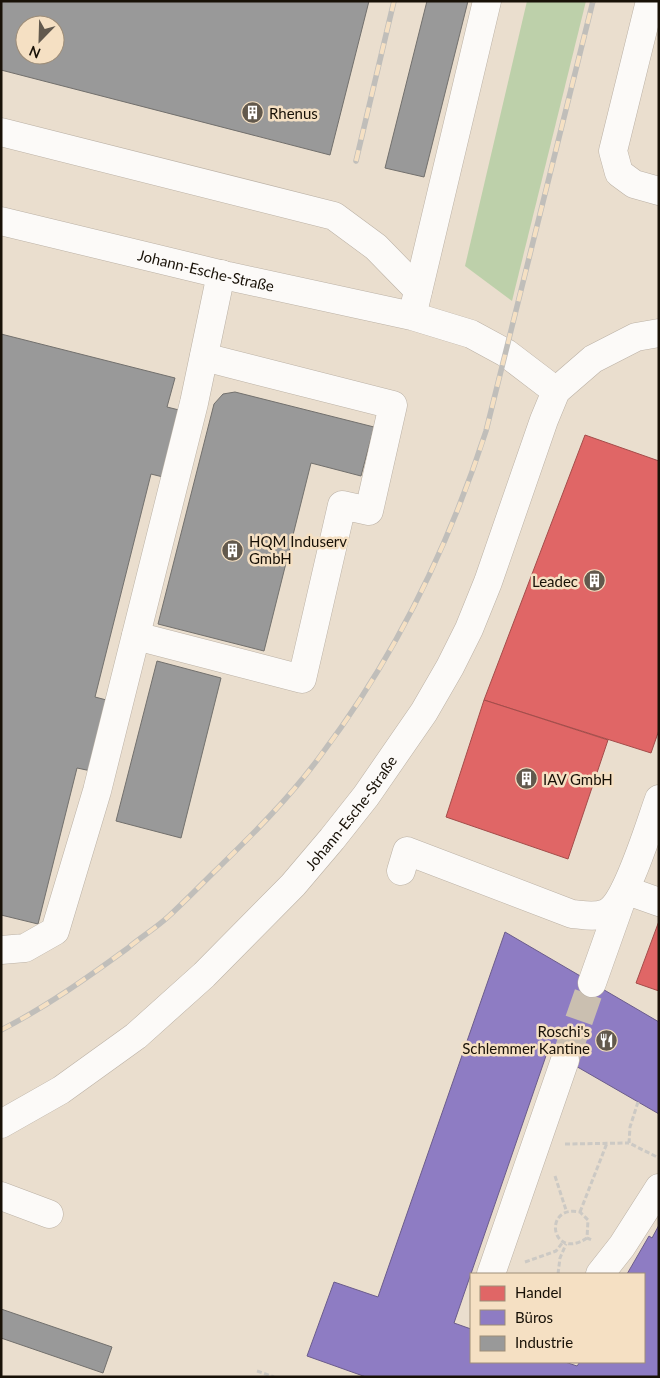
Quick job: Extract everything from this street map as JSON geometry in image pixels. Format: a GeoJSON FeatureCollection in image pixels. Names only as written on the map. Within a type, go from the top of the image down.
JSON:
{"type":"FeatureCollection","features":[{"type":"Feature","properties":{"kind":"street"},"geometry":{"type":"LineString","coordinates":[[415,303],[487,1]]}},
{"type":"Feature","properties":{"kind":"street"},"geometry":{"type":"LineString","coordinates":[[650,1],[613,151],[619,173],[634,184],[659,191]]}},
{"type":"Feature","properties":{"kind":"street"},"geometry":{"type":"LineString","coordinates":[[1,132],[334,216],[376,247],[415,303]]}},
{"type":"Feature","properties":{"kind":"street","name":"Johann-Esche-Straße"},"geometry":{"type":"LineString","coordinates":[[1,221],[221,274],[415,303],[506,353],[556,391]]}},
{"type":"Feature","properties":{"kind":"street"},"geometry":{"type":"LineString","coordinates":[[1,950],[25,948],[55,931],[97,791],[194,403],[221,274]]}},
{"type":"Feature","properties":{"kind":"street","name":"Johann-Esche-Straße"},"geometry":{"type":"LineString","coordinates":[[1,1124],[61,1090],[136,1036],[204,975],[293,885],[366,796],[424,712],[450,667],[469,629],[488,582],[544,420],[556,391],[593,359],[636,337],[659,333]]}},
{"type":"Feature","properties":{"kind":"street"},"geometry":{"type":"LineString","coordinates":[[136,636],[302,679],[342,505],[369,511],[393,405],[204,357]]}},
{"type":"Feature","properties":{"kind":"street"},"geometry":{"type":"LineString","coordinates":[[592,983],[659,799]]}},
{"type":"Feature","properties":{"kind":"street"},"geometry":{"type":"LineString","coordinates":[[401,871],[407,851],[572,914],[594,917],[606,913],[613,908],[625,890]]}},
{"type":"Feature","properties":{"kind":"street"},"geometry":{"type":"LineString","coordinates":[[625,890],[659,902]]}},
{"type":"Feature","properties":{"kind":"street"},"geometry":{"type":"LineString","coordinates":[[493,1268],[565,1060]]}},
{"type":"Feature","properties":{"kind":"street"},"geometry":{"type":"LineString","coordinates":[[601,1273],[622,1246],[659,1188]]}},
{"type":"Feature","properties":{"kind":"street"},"geometry":{"type":"LineString","coordinates":[[1,1196],[49,1214]]}},
{"type":"Feature","properties":{"kind":"path"},"geometry":{"type":"LineString","coordinates":[[629,1143],[630,1127],[638,1102]]}},
{"type":"Feature","properties":{"kind":"path"},"geometry":{"type":"LineString","coordinates":[[540,1136],[562,1144],[629,1143],[659,1158]]}},
{"type":"Feature","properties":{"kind":"path"},"geometry":{"type":"LineString","coordinates":[[587,1238],[574,1244],[564,1243],[556,1234],[557,1219],[566,1211],[580,1212],[607,1144]]}},
{"type":"Feature","properties":{"kind":"path"},"geometry":{"type":"LineString","coordinates":[[493,1268],[525,1262],[556,1251],[564,1243]]}},
{"type":"Feature","properties":{"kind":"path"},"geometry":{"type":"LineString","coordinates":[[558,1273],[564,1243]]}},
{"type":"Feature","properties":{"kind":"path"},"geometry":{"type":"LineString","coordinates":[[257,1371],[274,1377]]}},
{"type":"Feature","properties":{"kind":"green space"},"geometry":{"type":"Polygon","coordinates":[[[527,1],[586,1],[512,301],[465,266],[527,1]]]}},
{"type":"Feature","properties":{"kind":"building: Handel","name":"Leadec"},"geometry":{"type":"Polygon","coordinates":[[[585,435],[659,461],[659,730],[651,753],[484,700],[585,435]]]}},
{"type":"Feature","properties":{"kind":"building: Handel","name":"IAV GmbH"},"geometry":{"type":"Polygon","coordinates":[[[484,700],[608,740],[568,859],[446,817],[484,700]]]}},
{"type":"Feature","properties":{"kind":"building: Handel"},"geometry":{"type":"Polygon","coordinates":[[[659,921],[659,991],[636,983],[659,921]]]}},
{"type":"Feature","properties":{"kind":"building: Büros"},"geometry":{"type":"Polygon","coordinates":[[[505,932],[659,1022],[659,1114],[548,1050],[454,1323],[470,1329],[470,1363],[568,1363],[577,1366],[579,1363],[645,1363],[645,1273],[628,1273],[649,1236],[652,1238],[659,1225],[659,1377],[366,1377],[307,1356],[334,1282],[378,1297],[505,932]]]}},
{"type":"Feature","properties":{"kind":"building: Industrie","name":"Rhenus"},"geometry":{"type":"Polygon","coordinates":[[[1,1],[369,1],[330,155],[1,70],[1,1]]]}},
{"type":"Feature","properties":{"kind":"building: Industrie"},"geometry":{"type":"Polygon","coordinates":[[[427,1],[468,1],[424,177],[385,168],[427,1]]]}},
{"type":"Feature","properties":{"kind":"building: Industrie"},"geometry":{"type":"Polygon","coordinates":[[[1,334],[175,378],[167,407],[187,412],[171,479],[151,474],[95,697],[114,702],[96,772],[77,768],[38,924],[1,915],[1,334]]]}},
{"type":"Feature","properties":{"kind":"building: Industrie","name":"HQM Induserv GmbH"},"geometry":{"type":"Polygon","coordinates":[[[235,392],[374,427],[361,476],[311,463],[264,651],[158,624],[214,404],[223,394],[235,392]]]}},
{"type":"Feature","properties":{"kind":"building: Industrie"},"geometry":{"type":"Polygon","coordinates":[[[157,661],[221,678],[181,838],[116,821],[157,661]]]}},
{"type":"Feature","properties":{"kind":"building: Industrie"},"geometry":{"type":"Polygon","coordinates":[[[1,1309],[112,1347],[103,1373],[1,1338],[1,1309]]]}},
{"type":"Feature","properties":{"kind":"tunnel"},"geometry":{"type":"LineString","coordinates":[[565,1060],[592,983]]}},
{"type":"Feature","properties":{"kind":"railway"},"geometry":{"type":"LineString","coordinates":[[356,161],[394,1]]}},
{"type":"Feature","properties":{"kind":"railway"},"geometry":{"type":"LineString","coordinates":[[1,1030],[66,992],[159,925],[180,906],[269,817],[309,771],[348,718],[396,640],[437,559],[455,517],[486,431],[593,1]]}},
{"type":"Feature","properties":{"kind":"place","name":"Rhenus"},"geometry":{"type":"Point","coordinates":[253,113]}},
{"type":"Feature","properties":{"kind":"place","name":"HQM Induserv GmbH"},"geometry":{"type":"Point","coordinates":[233,550]}},
{"type":"Feature","properties":{"kind":"place","name":"Leadec"},"geometry":{"type":"Point","coordinates":[594,581]}},
{"type":"Feature","properties":{"kind":"place","name":"IAV GmbH"},"geometry":{"type":"Point","coordinates":[527,779]}},
{"type":"Feature","properties":{"kind":"place","name":"Roschi's Schlemmer Kantine"},"geometry":{"type":"Point","coordinates":[606,1040]}}]}
